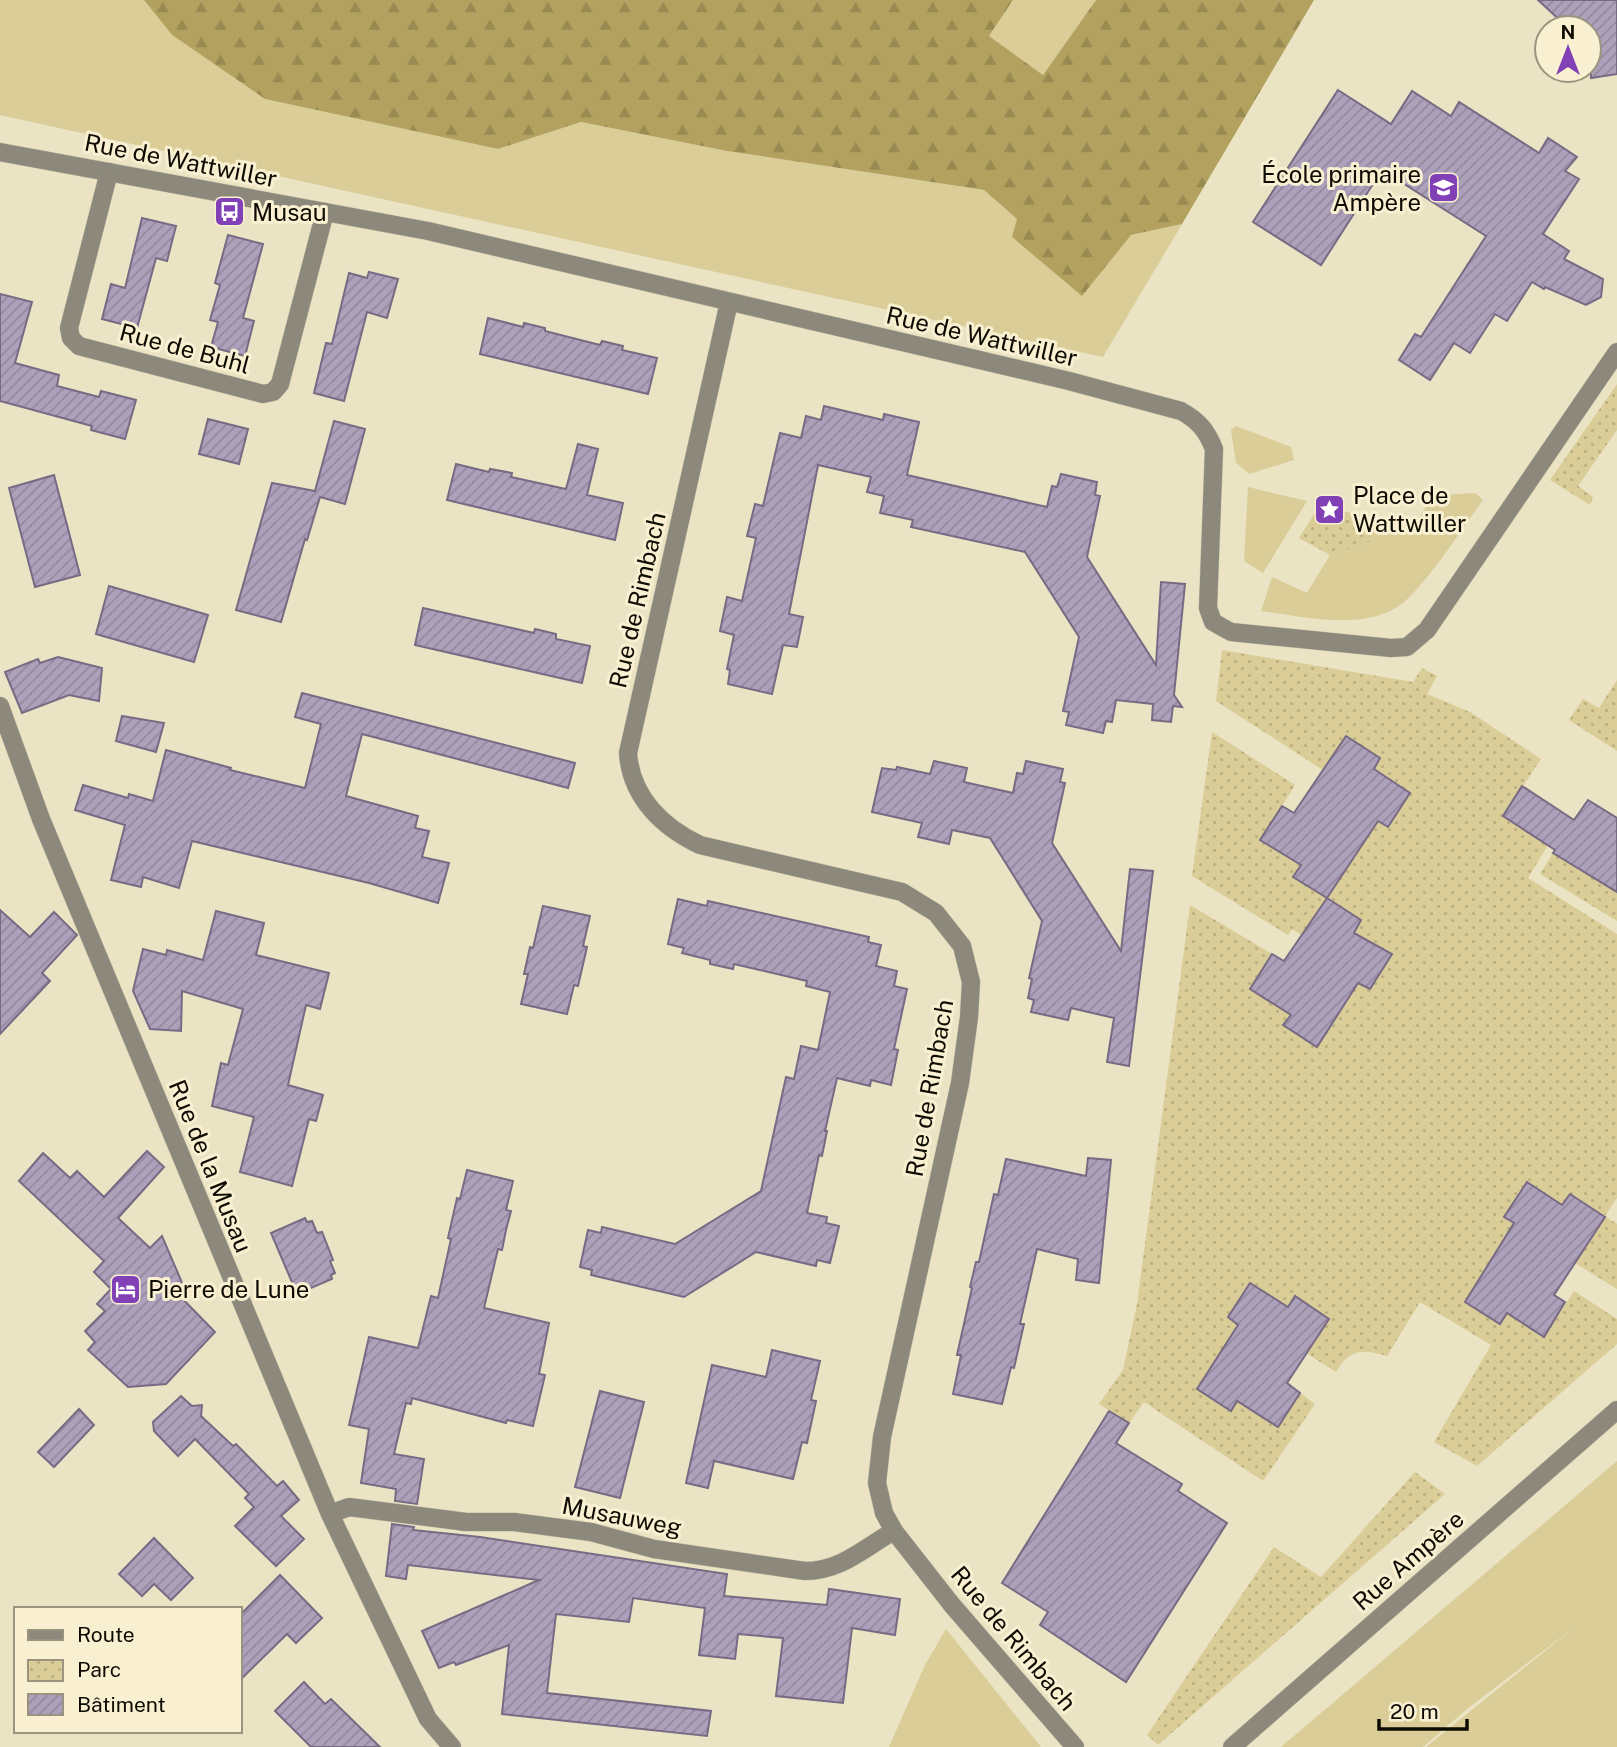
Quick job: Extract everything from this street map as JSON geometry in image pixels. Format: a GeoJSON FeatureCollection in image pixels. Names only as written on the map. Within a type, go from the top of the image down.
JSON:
{"type":"FeatureCollection","features":[{"type":"Feature","properties":{"kind":"street","name":"Rue de Wattwiller"},"geometry":{"type":"LineString","coordinates":[[0,152],[428,232],[1091,386],[1181,411],[1194,418],[1208,432],[1214,449],[1208,608],[1213,622],[1231,632],[1391,648],[1407,647],[1427,630],[1617,352]]}},
{"type":"Feature","properties":{"kind":"street","name":"Rue de Buhl"},"geometry":{"type":"LineString","coordinates":[[109,172],[69,328],[71,338],[79,346],[262,394],[273,392],[280,384],[325,212]]}},
{"type":"Feature","properties":{"kind":"street","name":"Rue de Rimbach"},"geometry":{"type":"LineString","coordinates":[[729,302],[628,753],[629,769],[659,820],[676,834],[699,845],[902,892],[936,913],[962,946],[971,982],[970,1017],[960,1083],[877,1467],[879,1498],[894,1531],[952,1605],[1075,1747]]}},
{"type":"Feature","properties":{"kind":"street","name":"Rue de la Musau"},"geometry":{"type":"LineString","coordinates":[[0,706],[46,832],[330,1514],[428,1719],[452,1747]]}},
{"type":"Feature","properties":{"kind":"street","name":"Rue Ampère"},"geometry":{"type":"LineString","coordinates":[[1232,1747],[1617,1410]]}},
{"type":"Feature","properties":{"kind":"street","name":"Musauweg"},"geometry":{"type":"LineString","coordinates":[[330,1514],[349,1507],[466,1522],[514,1522],[591,1531],[654,1549],[805,1571],[820,1571],[841,1565],[894,1531]]}},
{"type":"Feature","properties":{"kind":"green space"},"geometry":{"type":"Polygon","coordinates":[[[0,0],[144,0],[172,35],[265,99],[498,149],[581,122],[727,151],[984,190],[1017,219],[1131,235],[1182,224],[1103,357],[0,115],[0,0]]]}},
{"type":"Feature","properties":{"kind":"green space"},"geometry":{"type":"Polygon","coordinates":[[[144,0],[1013,0],[989,36],[1043,75],[1096,0],[1314,0],[1182,224],[1131,235],[1082,296],[1012,237],[1017,219],[984,190],[727,151],[581,122],[498,149],[265,99],[172,35],[144,0]]]}},
{"type":"Feature","properties":{"kind":"green space"},"geometry":{"type":"Polygon","coordinates":[[[1013,0],[1096,0],[1043,75],[988,36],[1013,0]]]}},
{"type":"Feature","properties":{"kind":"green space"},"geometry":{"type":"Polygon","coordinates":[[[1617,384],[1617,430],[1578,486],[1593,497],[1590,505],[1550,480],[1617,384]]]}},
{"type":"Feature","properties":{"kind":"green space"},"geometry":{"type":"Polygon","coordinates":[[[1236,426],[1291,447],[1294,460],[1249,474],[1236,463],[1231,430],[1236,426]]]}},
{"type":"Feature","properties":{"kind":"green space"},"geometry":{"type":"Polygon","coordinates":[[[1248,487],[1307,501],[1263,573],[1244,561],[1248,487]]]}},
{"type":"Feature","properties":{"kind":"green space"},"geometry":{"type":"Polygon","coordinates":[[[1475,493],[1483,500],[1428,576],[1394,609],[1363,619],[1346,620],[1261,611],[1272,577],[1307,593],[1330,555],[1372,541],[1367,517],[1415,526],[1432,496],[1475,493]]]}},
{"type":"Feature","properties":{"kind":"green space"},"geometry":{"type":"Polygon","coordinates":[[[1320,505],[1367,517],[1372,541],[1330,555],[1299,538],[1320,505]]]}},
{"type":"Feature","properties":{"kind":"green space"},"geometry":{"type":"Polygon","coordinates":[[[1222,650],[1413,682],[1422,668],[1437,676],[1427,694],[1470,712],[1541,759],[1503,816],[1548,845],[1528,878],[1617,934],[1617,1198],[1605,1216],[1617,1224],[1617,1289],[1575,1263],[1604,1216],[1570,1195],[1562,1205],[1527,1182],[1504,1216],[1514,1223],[1465,1302],[1500,1324],[1507,1313],[1544,1337],[1574,1291],[1617,1319],[1617,1344],[1477,1466],[1434,1442],[1491,1345],[1420,1302],[1387,1356],[1357,1352],[1346,1358],[1336,1372],[1306,1353],[1328,1318],[1295,1296],[1288,1307],[1249,1283],[1229,1317],[1238,1325],[1197,1389],[1230,1411],[1237,1401],[1278,1427],[1300,1393],[1315,1404],[1263,1481],[1144,1402],[1129,1423],[1099,1404],[1123,1370],[1137,1304],[1190,905],[1272,954],[1250,989],[1291,1015],[1283,1025],[1316,1047],[1358,983],[1370,989],[1391,954],[1354,932],[1327,898],[1302,935],[1292,929],[1288,935],[1192,876],[1212,732],[1295,785],[1261,840],[1301,865],[1293,877],[1326,898],[1378,821],[1388,827],[1410,793],[1374,769],[1380,758],[1346,736],[1323,770],[1216,701],[1222,650]]]}},
{"type":"Feature","properties":{"kind":"green space"},"geometry":{"type":"Polygon","coordinates":[[[1617,680],[1617,751],[1569,720],[1583,699],[1599,708],[1617,680]]]}},
{"type":"Feature","properties":{"kind":"green space"},"geometry":{"type":"Polygon","coordinates":[[[1553,853],[1617,892],[1617,921],[1540,874],[1553,853]]]}},
{"type":"Feature","properties":{"kind":"green space"},"geometry":{"type":"Polygon","coordinates":[[[1617,1461],[1617,1747],[1426,1747],[1576,1626],[1467,1709],[1423,1747],[1281,1747],[1617,1461]]]}},
{"type":"Feature","properties":{"kind":"green space"},"geometry":{"type":"Polygon","coordinates":[[[1415,1472],[1445,1494],[1158,1745],[1147,1735],[1274,1547],[1321,1577],[1415,1472]]]}},
{"type":"Feature","properties":{"kind":"green space"},"geometry":{"type":"Polygon","coordinates":[[[946,1629],[1041,1747],[889,1747],[925,1665],[946,1629]]]}},
{"type":"Feature","properties":{"kind":"building"},"geometry":{"type":"Polygon","coordinates":[[[1538,0],[1617,0],[1617,74],[1603,76],[1603,14],[1553,14],[1538,0]]]}},
{"type":"Feature","properties":{"kind":"building"},"geometry":{"type":"Polygon","coordinates":[[[1338,90],[1391,124],[1412,91],[1451,116],[1459,102],[1539,153],[1548,138],[1577,157],[1565,171],[1579,179],[1543,234],[1569,251],[1564,259],[1603,279],[1601,297],[1586,305],[1532,282],[1507,321],[1495,314],[1470,353],[1454,343],[1430,380],[1399,360],[1415,334],[1421,337],[1486,236],[1382,170],[1321,265],[1253,222],[1338,90]]]}},
{"type":"Feature","properties":{"kind":"building"},"geometry":{"type":"Polygon","coordinates":[[[142,218],[176,226],[167,261],[156,258],[137,328],[102,319],[111,284],[125,288],[142,218]]]}},
{"type":"Feature","properties":{"kind":"building"},"geometry":{"type":"Polygon","coordinates":[[[228,235],[263,244],[243,318],[254,321],[245,356],[211,347],[218,322],[210,320],[220,285],[215,283],[228,235]]]}},
{"type":"Feature","properties":{"kind":"building"},"geometry":{"type":"Polygon","coordinates":[[[369,272],[398,279],[387,318],[367,312],[344,401],[314,393],[326,343],[332,344],[349,273],[367,278],[369,272]]]}},
{"type":"Feature","properties":{"kind":"building"},"geometry":{"type":"Polygon","coordinates":[[[0,294],[32,302],[15,363],[59,375],[57,386],[99,397],[101,391],[136,400],[125,439],[91,430],[92,426],[0,401],[0,294]]]}},
{"type":"Feature","properties":{"kind":"building"},"geometry":{"type":"Polygon","coordinates":[[[488,318],[523,327],[524,323],[545,328],[545,331],[600,345],[602,341],[623,346],[622,350],[657,358],[648,394],[480,354],[488,318]]]}},
{"type":"Feature","properties":{"kind":"building"},"geometry":{"type":"Polygon","coordinates":[[[824,406],[883,420],[884,414],[919,422],[907,475],[1047,507],[1052,486],[1057,487],[1061,474],[1097,482],[1095,495],[1100,496],[1087,557],[1156,665],[1161,582],[1185,584],[1174,695],[1182,707],[1173,706],[1171,722],[1152,720],[1153,704],[1116,700],[1112,722],[1106,721],[1103,733],[1066,725],[1069,712],[1063,711],[1079,637],[1025,552],[911,527],[913,520],[880,513],[884,496],[867,492],[871,477],[818,465],[789,614],[803,617],[797,647],[783,645],[772,694],[728,684],[730,670],[727,669],[734,635],[720,631],[727,597],[742,601],[756,538],[747,536],[755,504],[763,506],[780,433],[801,438],[806,416],[821,420],[824,406]]]}},
{"type":"Feature","properties":{"kind":"building"},"geometry":{"type":"Polygon","coordinates":[[[208,419],[248,429],[239,464],[199,454],[208,419]]]}},
{"type":"Feature","properties":{"kind":"building"},"geometry":{"type":"Polygon","coordinates":[[[334,421],[365,429],[345,504],[320,497],[281,622],[236,610],[272,483],[315,491],[334,421]]]}},
{"type":"Feature","properties":{"kind":"building"},"geometry":{"type":"Polygon","coordinates":[[[578,444],[598,449],[587,495],[623,503],[615,540],[447,500],[456,464],[489,472],[490,469],[512,473],[511,477],[566,489],[578,444]]]}},
{"type":"Feature","properties":{"kind":"building"},"geometry":{"type":"Polygon","coordinates":[[[54,475],[80,575],[35,587],[9,488],[54,475]]]}},
{"type":"Feature","properties":{"kind":"building"},"geometry":{"type":"Polygon","coordinates":[[[109,586],[208,615],[194,662],[96,634],[109,586]]]}},
{"type":"Feature","properties":{"kind":"building"},"geometry":{"type":"Polygon","coordinates":[[[423,608],[534,633],[535,629],[556,634],[556,639],[590,646],[582,683],[415,645],[423,608]]]}},
{"type":"Feature","properties":{"kind":"building"},"geometry":{"type":"Polygon","coordinates":[[[58,657],[102,668],[99,701],[69,695],[22,713],[5,672],[38,659],[40,663],[58,657]]]}},
{"type":"Feature","properties":{"kind":"building"},"geometry":{"type":"Polygon","coordinates":[[[302,693],[575,763],[568,788],[362,734],[346,796],[418,816],[415,828],[429,831],[422,857],[449,863],[438,903],[369,883],[192,841],[179,888],[143,877],[141,887],[111,880],[125,825],[75,810],[83,785],[128,798],[129,794],[153,801],[166,750],[231,768],[230,770],[305,788],[321,724],[295,717],[302,693]]]}},
{"type":"Feature","properties":{"kind":"building"},"geometry":{"type":"Polygon","coordinates":[[[122,716],[164,723],[156,752],[116,741],[122,716]]]}},
{"type":"Feature","properties":{"kind":"building"},"geometry":{"type":"Polygon","coordinates":[[[1346,736],[1380,758],[1374,769],[1410,793],[1388,827],[1378,821],[1327,898],[1293,877],[1301,865],[1260,840],[1282,806],[1294,813],[1346,736]]]}},
{"type":"Feature","properties":{"kind":"building"},"geometry":{"type":"Polygon","coordinates":[[[934,761],[967,768],[964,782],[1013,793],[1017,773],[1023,774],[1026,761],[1063,769],[1060,782],[1065,783],[1052,843],[1121,951],[1130,869],[1153,871],[1129,1066],[1107,1062],[1114,1018],[1071,1008],[1068,1020],[1031,1012],[1034,1000],[1028,998],[1032,979],[1029,978],[1042,921],[990,838],[952,830],[949,844],[918,837],[922,823],[872,812],[882,768],[896,770],[897,767],[930,774],[934,761]]]}},
{"type":"Feature","properties":{"kind":"building"},"geometry":{"type":"Polygon","coordinates":[[[1522,786],[1574,820],[1588,800],[1617,818],[1617,892],[1553,853],[1555,850],[1503,816],[1522,786]]]}},
{"type":"Feature","properties":{"kind":"building"},"geometry":{"type":"Polygon","coordinates":[[[1327,898],[1361,920],[1354,933],[1392,954],[1370,989],[1358,983],[1317,1047],[1283,1025],[1291,1015],[1250,989],[1272,954],[1284,961],[1327,898]]]}},
{"type":"Feature","properties":{"kind":"building"},"geometry":{"type":"Polygon","coordinates":[[[678,899],[707,906],[708,901],[869,937],[868,942],[881,945],[876,966],[897,971],[894,986],[907,989],[894,1049],[898,1050],[891,1085],[871,1080],[870,1086],[837,1078],[822,1156],[819,1155],[807,1213],[827,1217],[826,1223],[839,1226],[830,1263],[817,1260],[816,1266],[756,1252],[684,1297],[591,1275],[592,1270],[580,1267],[588,1230],[601,1233],[602,1227],[675,1244],[761,1191],[786,1077],[794,1079],[801,1046],[818,1050],[830,992],[806,986],[807,981],[734,964],[733,969],[710,964],[710,960],[682,953],[684,948],[668,944],[678,899]]]}},
{"type":"Feature","properties":{"kind":"building"},"geometry":{"type":"Polygon","coordinates":[[[543,906],[590,916],[583,946],[587,947],[578,986],[574,985],[567,1014],[521,1004],[528,974],[524,974],[530,947],[533,948],[543,906]]]}},
{"type":"Feature","properties":{"kind":"building"},"geometry":{"type":"Polygon","coordinates":[[[0,910],[30,937],[54,912],[77,935],[42,973],[50,981],[0,1034],[0,910]]]}},
{"type":"Feature","properties":{"kind":"building"},"geometry":{"type":"Polygon","coordinates":[[[216,911],[264,923],[256,955],[329,973],[320,1009],[306,1005],[288,1085],[323,1095],[316,1121],[309,1119],[292,1186],[240,1172],[254,1117],[212,1106],[221,1063],[228,1065],[243,1009],[182,991],[181,1031],[150,1029],[133,991],[143,949],[166,955],[167,950],[203,960],[216,911]]]}},
{"type":"Feature","properties":{"kind":"building"},"geometry":{"type":"Polygon","coordinates":[[[147,1151],[164,1167],[118,1218],[150,1248],[162,1236],[183,1285],[173,1289],[215,1332],[166,1384],[128,1387],[88,1350],[95,1342],[85,1331],[105,1311],[97,1304],[111,1289],[94,1272],[104,1261],[19,1181],[43,1153],[70,1178],[77,1171],[104,1197],[147,1151]]]}},
{"type":"Feature","properties":{"kind":"building"},"geometry":{"type":"Polygon","coordinates":[[[1088,1158],[1111,1160],[1099,1283],[1076,1280],[1078,1259],[1037,1249],[1020,1324],[1024,1324],[1002,1404],[953,1394],[961,1355],[957,1355],[972,1288],[970,1287],[1006,1159],[1086,1176],[1088,1158]]]}},
{"type":"Feature","properties":{"kind":"building"},"geometry":{"type":"Polygon","coordinates":[[[467,1170],[513,1181],[506,1210],[511,1211],[502,1250],[498,1249],[484,1308],[549,1323],[539,1374],[545,1375],[533,1426],[507,1420],[506,1423],[412,1398],[411,1404],[406,1403],[394,1454],[424,1459],[417,1504],[395,1501],[396,1489],[361,1483],[369,1429],[349,1425],[369,1337],[418,1348],[431,1296],[438,1298],[457,1198],[460,1199],[467,1170]]]}},
{"type":"Feature","properties":{"kind":"building"},"geometry":{"type":"Polygon","coordinates":[[[1527,1182],[1562,1205],[1570,1194],[1605,1217],[1554,1295],[1565,1302],[1544,1337],[1507,1313],[1500,1324],[1465,1302],[1514,1223],[1504,1217],[1527,1182]]]}},
{"type":"Feature","properties":{"kind":"building"},"geometry":{"type":"Polygon","coordinates":[[[305,1218],[307,1222],[312,1221],[317,1233],[322,1232],[335,1273],[331,1275],[332,1279],[297,1294],[271,1233],[305,1218]]]}},
{"type":"Feature","properties":{"kind":"building"},"geometry":{"type":"Polygon","coordinates":[[[1250,1283],[1288,1307],[1295,1296],[1329,1319],[1287,1383],[1300,1393],[1278,1427],[1237,1401],[1231,1411],[1197,1389],[1238,1325],[1228,1317],[1250,1283]]]}},
{"type":"Feature","properties":{"kind":"building"},"geometry":{"type":"Polygon","coordinates":[[[772,1350],[820,1361],[811,1400],[816,1401],[807,1443],[802,1442],[793,1479],[714,1461],[708,1488],[686,1483],[712,1365],[766,1377],[772,1350]]]}},
{"type":"Feature","properties":{"kind":"building"},"geometry":{"type":"Polygon","coordinates":[[[600,1391],[644,1402],[620,1498],[575,1487],[600,1391]]]}},
{"type":"Feature","properties":{"kind":"building"},"geometry":{"type":"Polygon","coordinates":[[[181,1396],[192,1406],[202,1405],[201,1416],[233,1446],[236,1444],[277,1486],[283,1481],[299,1500],[281,1516],[304,1539],[276,1566],[235,1526],[254,1507],[245,1498],[249,1494],[195,1439],[178,1456],[154,1431],[153,1422],[181,1396]]]}},
{"type":"Feature","properties":{"kind":"building"},"geometry":{"type":"Polygon","coordinates":[[[79,1409],[94,1425],[54,1467],[38,1452],[79,1409]]]}},
{"type":"Feature","properties":{"kind":"building"},"geometry":{"type":"Polygon","coordinates":[[[1109,1411],[1129,1423],[1116,1443],[1182,1484],[1178,1491],[1227,1523],[1126,1682],[1040,1625],[1048,1612],[1002,1583],[1109,1411]]]}},
{"type":"Feature","properties":{"kind":"building"},"geometry":{"type":"Polygon","coordinates":[[[392,1524],[414,1527],[413,1530],[480,1537],[727,1574],[724,1596],[827,1605],[829,1589],[900,1599],[895,1635],[852,1628],[843,1703],[776,1696],[783,1638],[738,1634],[735,1659],[699,1655],[705,1608],[633,1598],[629,1622],[556,1614],[547,1693],[711,1711],[707,1736],[502,1714],[509,1645],[456,1665],[454,1662],[439,1668],[422,1631],[539,1580],[408,1565],[406,1579],[386,1576],[392,1524]]]}},
{"type":"Feature","properties":{"kind":"building"},"geometry":{"type":"Polygon","coordinates":[[[154,1538],[193,1578],[171,1600],[154,1584],[142,1596],[119,1574],[154,1538]]]}},
{"type":"Feature","properties":{"kind":"building"},"geometry":{"type":"Polygon","coordinates":[[[280,1575],[322,1618],[296,1643],[287,1634],[242,1678],[242,1613],[280,1575]]]}},
{"type":"Feature","properties":{"kind":"building"},"geometry":{"type":"Polygon","coordinates":[[[304,1682],[325,1704],[331,1699],[380,1747],[311,1747],[275,1711],[304,1682]]]}},
{"type":"Feature","properties":{"kind":"place","name":"École primaire Ampère"},"geometry":{"type":"Point","coordinates":[1444,188]}},
{"type":"Feature","properties":{"kind":"place","name":"Musau"},"geometry":{"type":"Point","coordinates":[229,212]}},
{"type":"Feature","properties":{"kind":"place","name":"Place de Wattwiller"},"geometry":{"type":"Point","coordinates":[1330,509]}},
{"type":"Feature","properties":{"kind":"place","name":"Pierre de Lune"},"geometry":{"type":"Point","coordinates":[125,1289]}}]}
